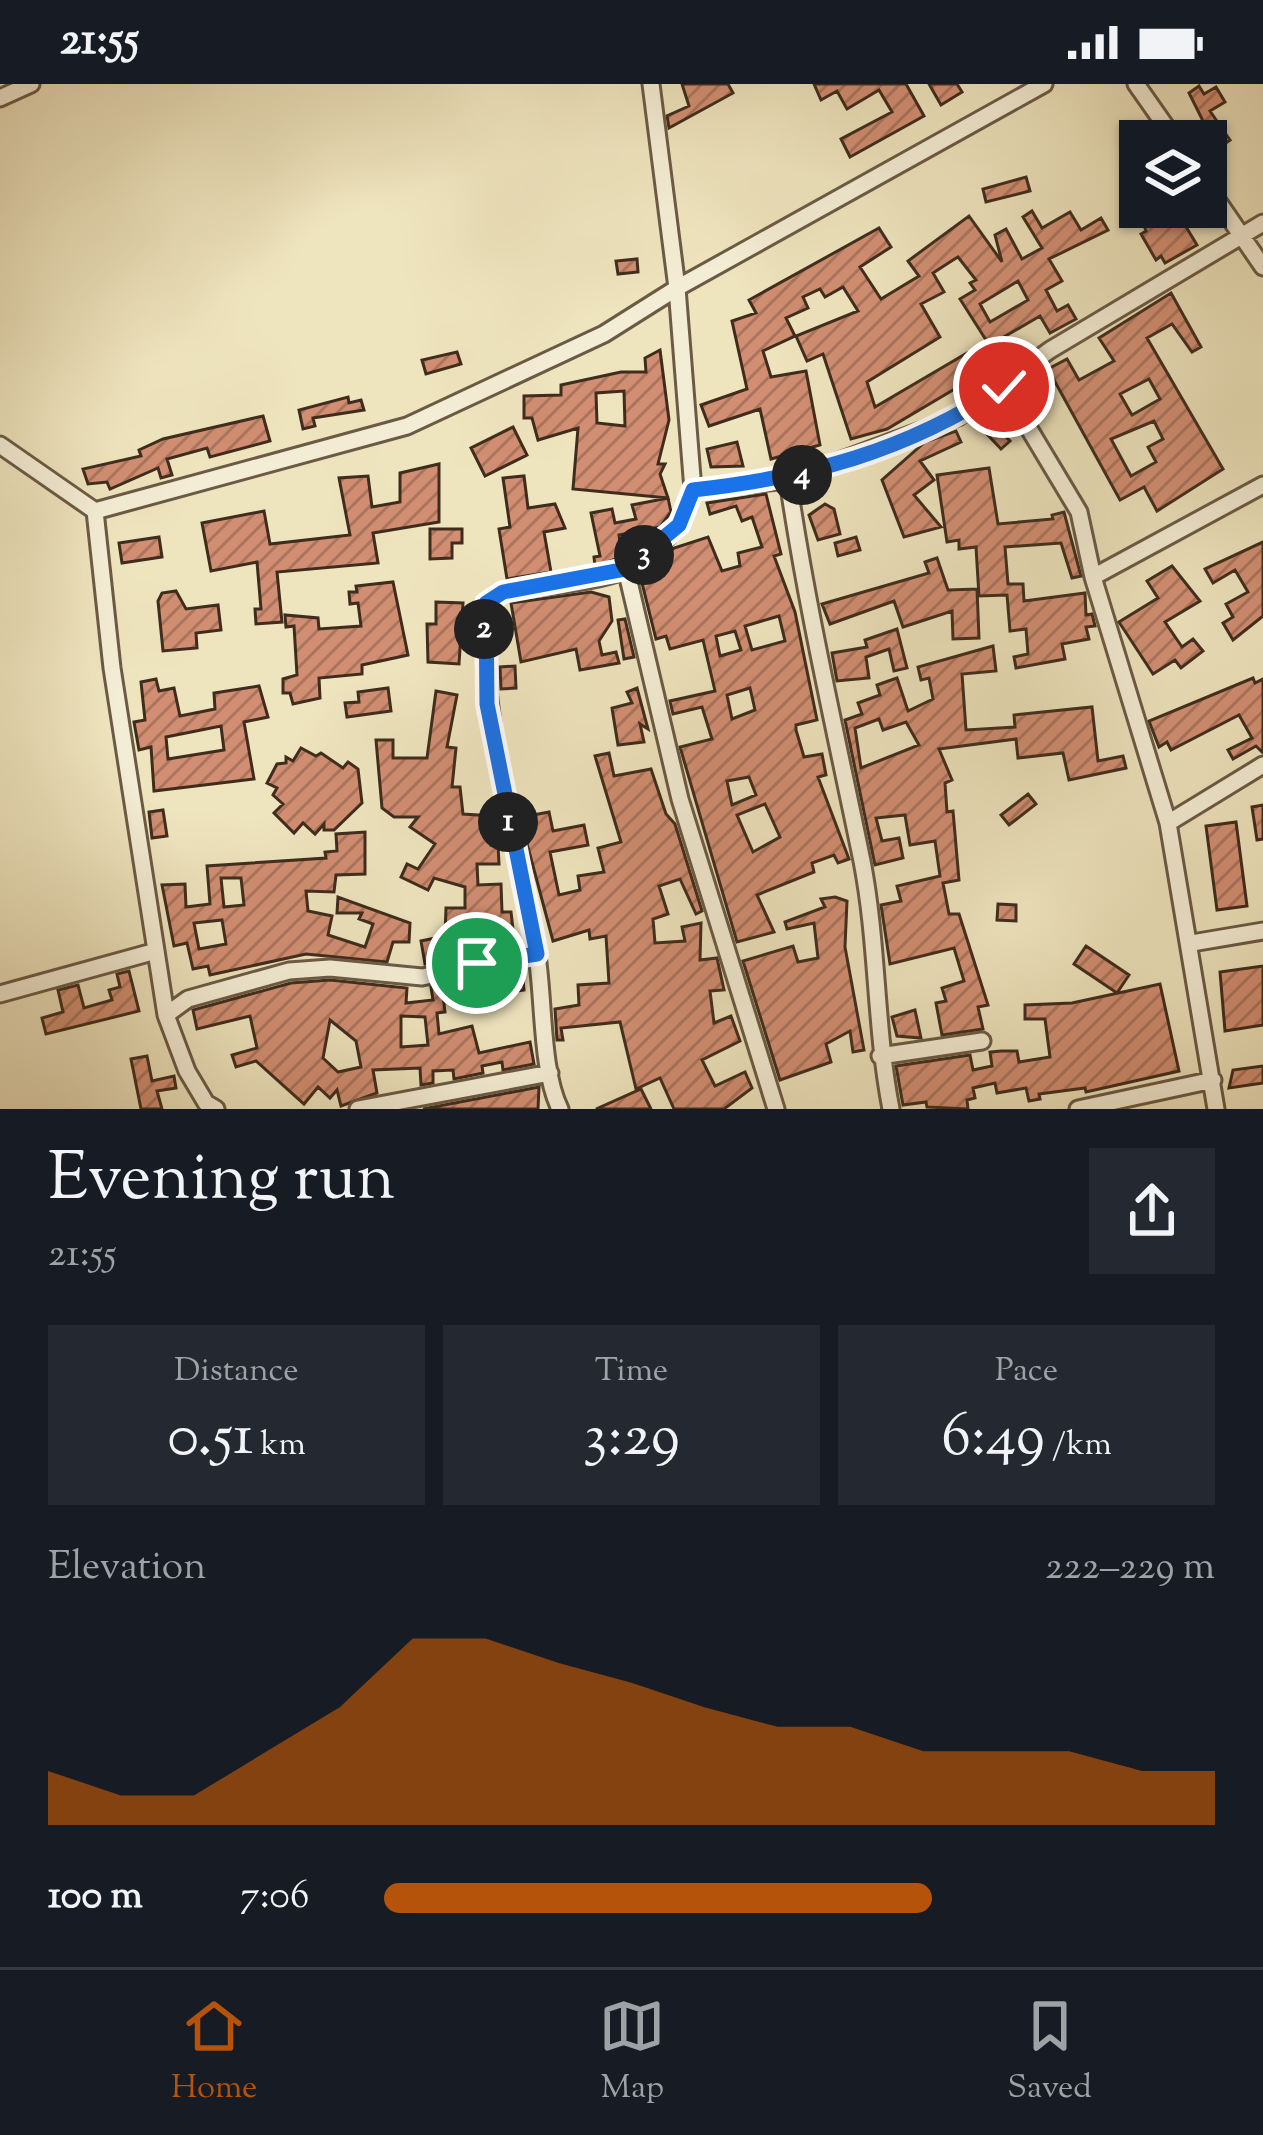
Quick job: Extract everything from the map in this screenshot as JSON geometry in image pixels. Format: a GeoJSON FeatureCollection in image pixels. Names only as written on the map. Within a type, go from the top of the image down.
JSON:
{"type":"FeatureCollection","features":[{"type":"Feature","properties":{"kind":"street"},"geometry":{"type":"LineString","coordinates":[[0,98],[31,84]]}},
{"type":"Feature","properties":{"kind":"street"},"geometry":{"type":"LineString","coordinates":[[560,1109],[550,1073],[537,954],[487,704],[486,603],[503,592],[626,569],[679,525],[693,490],[676,288],[651,84]]}},
{"type":"Feature","properties":{"kind":"street"},"geometry":{"type":"LineString","coordinates":[[95,511],[407,426],[604,334],[676,288],[1044,84]]}},
{"type":"Feature","properties":{"kind":"street"},"geometry":{"type":"LineString","coordinates":[[1136,84],[1161,120]]}},
{"type":"Feature","properties":{"kind":"street"},"geometry":{"type":"LineString","coordinates":[[1227,214],[1263,267]]}},
{"type":"Feature","properties":{"kind":"street"},"geometry":{"type":"LineString","coordinates":[[693,490],[788,480],[921,433],[1004,387],[1050,350],[1263,223]]}},
{"type":"Feature","properties":{"kind":"street"},"geometry":{"type":"LineString","coordinates":[[1004,387],[1079,512],[1093,577],[1168,824],[1192,943],[1216,1109]]}},
{"type":"Feature","properties":{"kind":"street"},"geometry":{"type":"LineString","coordinates":[[0,445],[95,511],[112,668],[166,1015],[187,1071],[206,1103],[217,1109]]}},
{"type":"Feature","properties":{"kind":"street"},"geometry":{"type":"LineString","coordinates":[[788,480],[811,630],[862,860],[874,942],[880,1056],[891,1109]]}},
{"type":"Feature","properties":{"kind":"street"},"geometry":{"type":"LineString","coordinates":[[1093,577],[1263,485]]}},
{"type":"Feature","properties":{"kind":"street"},"geometry":{"type":"LineString","coordinates":[[626,569],[680,799],[776,1109]]}},
{"type":"Feature","properties":{"kind":"street"},"geometry":{"type":"LineString","coordinates":[[1168,824],[1263,765]]}},
{"type":"Feature","properties":{"kind":"street"},"geometry":{"type":"LineString","coordinates":[[1192,943],[1263,932]]}},
{"type":"Feature","properties":{"kind":"street"},"geometry":{"type":"LineString","coordinates":[[0,994],[156,951]]}},
{"type":"Feature","properties":{"kind":"street"},"geometry":{"type":"LineString","coordinates":[[166,1015],[188,999],[290,971],[330,968],[422,977],[537,954]]}},
{"type":"Feature","properties":{"kind":"street"},"geometry":{"type":"LineString","coordinates":[[880,1056],[982,1041]]}},
{"type":"Feature","properties":{"kind":"street"},"geometry":{"type":"LineString","coordinates":[[358,1109],[550,1073]]}},
{"type":"Feature","properties":{"kind":"street"},"geometry":{"type":"LineString","coordinates":[[1078,1109],[1213,1080]]}},
{"type":"Feature","properties":{"kind":"building"},"geometry":{"type":"Polygon","coordinates":[[[682,84],[728,84],[733,93],[669,128],[667,116],[689,106],[682,84]]]}},
{"type":"Feature","properties":{"kind":"building"},"geometry":{"type":"Polygon","coordinates":[[[814,84],[906,84],[924,116],[850,157],[841,139],[892,112],[879,90],[847,109],[837,91],[821,100],[814,84]]]}},
{"type":"Feature","properties":{"kind":"building"},"geometry":{"type":"Polygon","coordinates":[[[929,84],[957,84],[962,92],[941,105],[929,84]]]}},
{"type":"Feature","properties":{"kind":"building"},"geometry":{"type":"Polygon","coordinates":[[[1199,86],[1204,94],[1216,87],[1225,102],[1210,111],[1216,120],[1202,120],[1189,93],[1199,86]]]}},
{"type":"Feature","properties":{"kind":"building"},"geometry":{"type":"Polygon","coordinates":[[[1026,177],[1030,191],[986,202],[983,189],[1026,177]]]}},
{"type":"Feature","properties":{"kind":"building"},"geometry":{"type":"Polygon","coordinates":[[[1032,211],[1042,228],[1070,212],[1081,230],[1101,218],[1108,230],[1049,259],[1062,281],[1046,290],[1057,311],[1068,305],[1076,319],[1050,333],[1040,316],[1002,338],[1013,354],[1000,362],[960,299],[975,290],[970,283],[976,280],[958,257],[933,273],[944,292],[921,304],[940,337],[867,382],[875,407],[967,353],[980,374],[887,429],[851,439],[823,354],[807,361],[796,336],[858,311],[843,287],[825,297],[820,289],[803,297],[808,308],[786,318],[795,336],[763,351],[771,377],[806,371],[820,445],[771,459],[760,409],[709,426],[701,405],[747,389],[732,321],[756,313],[749,300],[879,228],[891,247],[860,267],[881,299],[919,276],[908,261],[969,216],[1002,262],[995,235],[1006,229],[1022,259],[1042,248],[1023,217],[1032,211]],[[1018,281],[980,304],[990,322],[1028,300],[1018,281]]]}},
{"type":"Feature","properties":{"kind":"building"},"geometry":{"type":"Polygon","coordinates":[[[1187,228],[1197,245],[1165,263],[1161,256],[1156,260],[1141,234],[1187,228]]]}},
{"type":"Feature","properties":{"kind":"building"},"geometry":{"type":"Polygon","coordinates":[[[637,259],[638,272],[618,274],[616,261],[637,259]]]}},
{"type":"Feature","properties":{"kind":"building"},"geometry":{"type":"Polygon","coordinates":[[[1171,293],[1201,347],[1192,352],[1172,324],[1147,338],[1223,469],[1157,511],[1144,487],[1120,500],[1048,369],[1067,359],[1079,380],[1114,361],[1099,338],[1171,293]],[[1149,379],[1120,394],[1132,415],[1160,399],[1149,379]],[[1154,421],[1111,439],[1131,476],[1156,462],[1148,447],[1163,439],[1154,421]]]}},
{"type":"Feature","properties":{"kind":"building"},"geometry":{"type":"Polygon","coordinates":[[[660,350],[669,420],[658,464],[665,464],[660,474],[668,498],[573,489],[578,428],[538,440],[532,418],[524,418],[524,396],[561,395],[561,385],[621,372],[646,372],[645,358],[660,350]],[[624,391],[596,393],[597,423],[625,426],[624,391]]]}},
{"type":"Feature","properties":{"kind":"building"},"geometry":{"type":"Polygon","coordinates":[[[457,352],[461,364],[426,374],[422,360],[457,352]]]}},
{"type":"Feature","properties":{"kind":"building"},"geometry":{"type":"Polygon","coordinates":[[[348,397],[349,403],[361,400],[364,410],[313,418],[315,426],[303,429],[299,410],[348,397]]]}},
{"type":"Feature","properties":{"kind":"building"},"geometry":{"type":"Polygon","coordinates":[[[263,416],[270,441],[210,457],[207,448],[167,459],[172,475],[161,478],[158,468],[110,489],[107,482],[88,484],[83,469],[141,456],[139,450],[163,439],[263,416]]]}},
{"type":"Feature","properties":{"kind":"building"},"geometry":{"type":"Polygon","coordinates":[[[991,422],[1010,441],[1001,449],[983,430],[991,422]]]}},
{"type":"Feature","properties":{"kind":"building"},"geometry":{"type":"Polygon","coordinates":[[[513,427],[527,455],[485,476],[471,448],[513,427]]]}},
{"type":"Feature","properties":{"kind":"building"},"geometry":{"type":"Polygon","coordinates":[[[956,431],[961,442],[920,461],[934,480],[914,495],[941,527],[904,537],[882,480],[925,442],[956,431]]]}},
{"type":"Feature","properties":{"kind":"building"},"geometry":{"type":"Polygon","coordinates":[[[737,442],[743,466],[711,467],[707,449],[737,442]]]}},
{"type":"Feature","properties":{"kind":"building"},"geometry":{"type":"Polygon","coordinates":[[[439,464],[439,522],[373,533],[378,563],[277,572],[282,622],[256,624],[255,609],[261,609],[257,562],[211,571],[202,523],[264,511],[270,544],[350,535],[339,478],[368,476],[372,507],[400,502],[400,473],[439,464]]]}},
{"type":"Feature","properties":{"kind":"building"},"geometry":{"type":"Polygon","coordinates":[[[989,468],[998,524],[1053,519],[1052,515],[1064,512],[1081,576],[1072,578],[1061,543],[1005,547],[1008,584],[1023,584],[1024,601],[1085,593],[1086,615],[1092,614],[1095,626],[1086,627],[1089,639],[1062,644],[1065,659],[1016,668],[1014,657],[1028,654],[1026,629],[1010,631],[1007,595],[979,596],[976,547],[959,549],[959,540],[947,542],[937,475],[989,468]]]}},
{"type":"Feature","properties":{"kind":"building"},"geometry":{"type":"Polygon","coordinates":[[[524,476],[528,508],[555,504],[565,528],[544,532],[551,572],[507,579],[499,529],[510,527],[503,478],[524,476]]]}},
{"type":"Feature","properties":{"kind":"building"},"geometry":{"type":"Polygon","coordinates":[[[766,494],[781,554],[774,556],[795,612],[817,720],[796,725],[796,730],[804,757],[822,754],[826,775],[818,777],[849,859],[838,863],[834,855],[812,863],[814,872],[757,895],[774,932],[737,942],[680,747],[712,739],[702,707],[673,714],[670,701],[715,691],[703,640],[670,649],[666,636],[656,639],[640,575],[674,548],[708,537],[722,571],[740,566],[738,553],[762,547],[752,517],[742,521],[736,506],[710,514],[707,503],[766,494]],[[779,616],[745,626],[752,650],[785,641],[779,616]],[[735,631],[716,636],[720,656],[741,650],[735,631]],[[750,688],[727,695],[732,719],[755,710],[750,688]],[[749,777],[727,781],[732,805],[756,795],[749,777]],[[765,804],[737,815],[753,852],[780,837],[765,804]]]}},
{"type":"Feature","properties":{"kind":"building"},"geometry":{"type":"Polygon","coordinates":[[[668,498],[671,512],[660,527],[619,535],[622,557],[595,566],[594,557],[600,556],[591,513],[612,509],[615,523],[636,519],[632,505],[668,498]]]}},
{"type":"Feature","properties":{"kind":"building"},"geometry":{"type":"Polygon","coordinates":[[[825,504],[834,509],[840,534],[818,540],[809,515],[825,504]]]}},
{"type":"Feature","properties":{"kind":"building"},"geometry":{"type":"Polygon","coordinates":[[[430,529],[462,529],[462,543],[452,543],[452,558],[430,559],[430,529]]]}},
{"type":"Feature","properties":{"kind":"building"},"geometry":{"type":"Polygon","coordinates":[[[159,537],[162,557],[122,563],[119,543],[159,537]]]}},
{"type":"Feature","properties":{"kind":"building"},"geometry":{"type":"Polygon","coordinates":[[[856,537],[860,550],[838,556],[835,543],[856,537]]]}},
{"type":"Feature","properties":{"kind":"building"},"geometry":{"type":"Polygon","coordinates":[[[1263,542],[1263,616],[1233,640],[1223,623],[1233,617],[1226,604],[1248,592],[1235,570],[1213,583],[1205,569],[1263,542]]]}},
{"type":"Feature","properties":{"kind":"building"},"geometry":{"type":"Polygon","coordinates":[[[937,558],[948,590],[977,589],[979,638],[953,639],[952,611],[903,627],[894,601],[830,624],[822,604],[929,573],[925,562],[937,558]]]}},
{"type":"Feature","properties":{"kind":"building"},"geometry":{"type":"Polygon","coordinates":[[[1172,566],[1200,601],[1165,622],[1182,647],[1193,639],[1203,651],[1181,668],[1175,660],[1153,674],[1119,622],[1158,598],[1147,581],[1172,566]]]}},
{"type":"Feature","properties":{"kind":"building"},"geometry":{"type":"Polygon","coordinates":[[[393,582],[408,655],[362,665],[362,674],[319,678],[320,698],[293,704],[290,693],[283,693],[283,679],[297,675],[294,626],[286,627],[285,615],[318,618],[319,629],[361,626],[358,603],[350,604],[349,592],[357,592],[356,586],[393,582]]]}},
{"type":"Feature","properties":{"kind":"building"},"geometry":{"type":"Polygon","coordinates":[[[176,591],[186,609],[218,605],[221,630],[196,633],[197,648],[163,651],[158,601],[162,593],[176,591]]]}},
{"type":"Feature","properties":{"kind":"building"},"geometry":{"type":"Polygon","coordinates":[[[591,592],[609,597],[612,621],[599,641],[602,655],[616,652],[619,663],[580,670],[576,649],[521,662],[511,603],[591,592]]]}},
{"type":"Feature","properties":{"kind":"building"},"geometry":{"type":"Polygon","coordinates":[[[436,602],[463,603],[459,664],[428,662],[427,624],[436,624],[436,602]]]}},
{"type":"Feature","properties":{"kind":"building"},"geometry":{"type":"Polygon","coordinates":[[[625,619],[634,657],[624,659],[618,620],[625,619]]]}},
{"type":"Feature","properties":{"kind":"building"},"geometry":{"type":"Polygon","coordinates":[[[897,629],[907,668],[894,671],[889,649],[866,657],[869,678],[837,681],[832,653],[867,647],[865,640],[897,629]]]}},
{"type":"Feature","properties":{"kind":"building"},"geometry":{"type":"Polygon","coordinates":[[[993,646],[996,671],[962,674],[966,730],[1015,727],[1014,715],[1092,707],[1098,761],[1123,756],[1126,768],[1069,780],[1063,753],[1018,758],[1016,739],[939,749],[952,780],[945,783],[947,812],[953,811],[959,880],[943,883],[949,914],[959,914],[988,1005],[978,1007],[983,1029],[942,1035],[936,1003],[946,1001],[942,988],[964,981],[954,948],[890,964],[881,905],[901,901],[897,886],[940,876],[935,841],[910,845],[905,815],[876,818],[882,841],[899,838],[903,858],[875,865],[845,720],[862,714],[858,703],[880,695],[877,685],[897,678],[908,711],[933,699],[929,678],[921,680],[918,667],[993,646]],[[879,719],[855,728],[861,768],[919,745],[906,722],[883,730],[879,719]]]}},
{"type":"Feature","properties":{"kind":"building"},"geometry":{"type":"Polygon","coordinates":[[[515,666],[516,688],[501,689],[500,667],[515,666]]]}},
{"type":"Feature","properties":{"kind":"building"},"geometry":{"type":"Polygon","coordinates":[[[1253,678],[1255,683],[1263,679],[1263,753],[1256,746],[1233,759],[1228,750],[1252,738],[1239,715],[1171,750],[1167,742],[1159,747],[1149,721],[1253,678]]]}},
{"type":"Feature","properties":{"kind":"building"},"geometry":{"type":"Polygon","coordinates":[[[156,679],[159,691],[174,688],[180,716],[215,709],[214,693],[259,686],[268,717],[244,722],[254,779],[154,791],[151,747],[139,750],[134,722],[145,720],[141,682],[156,679]],[[221,726],[166,737],[168,759],[224,750],[221,726]]]}},
{"type":"Feature","properties":{"kind":"building"},"geometry":{"type":"Polygon","coordinates":[[[388,688],[391,711],[347,717],[345,703],[359,702],[358,692],[388,688]]]}},
{"type":"Feature","properties":{"kind":"building"},"geometry":{"type":"Polygon","coordinates":[[[637,688],[648,729],[640,724],[644,742],[618,745],[612,708],[632,703],[627,692],[637,688]]]}},
{"type":"Feature","properties":{"kind":"building"},"geometry":{"type":"Polygon","coordinates":[[[436,691],[457,695],[447,747],[456,748],[452,787],[460,787],[463,814],[493,816],[491,845],[498,845],[499,864],[477,864],[478,885],[501,884],[502,912],[511,912],[515,946],[425,964],[421,941],[445,936],[446,908],[465,908],[465,887],[434,878],[428,890],[401,877],[407,864],[418,869],[435,844],[410,827],[418,817],[394,817],[382,808],[376,740],[393,740],[393,758],[427,758],[436,691]]]}},
{"type":"Feature","properties":{"kind":"building"},"geometry":{"type":"Polygon","coordinates":[[[301,748],[316,756],[321,753],[343,768],[348,762],[358,769],[362,803],[334,830],[324,830],[324,824],[315,834],[303,823],[294,833],[274,813],[283,804],[273,795],[277,788],[267,783],[277,764],[286,763],[286,757],[293,761],[301,748]]]}},
{"type":"Feature","properties":{"kind":"building"},"geometry":{"type":"Polygon","coordinates":[[[609,753],[614,776],[651,769],[666,814],[675,824],[702,911],[696,914],[680,879],[659,886],[668,914],[653,919],[655,943],[685,941],[682,927],[701,923],[700,960],[717,958],[724,990],[710,991],[714,1023],[731,1016],[740,1041],[702,1060],[715,1086],[745,1072],[752,1088],[724,1109],[674,1109],[660,1078],[636,1089],[620,1022],[561,1028],[563,1040],[557,1040],[555,1009],[579,1005],[578,985],[609,983],[606,936],[590,939],[589,930],[553,941],[525,836],[531,835],[528,816],[549,812],[553,831],[584,825],[588,845],[550,852],[559,895],[580,890],[578,876],[604,872],[598,848],[621,842],[595,756],[609,753]]]}},
{"type":"Feature","properties":{"kind":"building"},"geometry":{"type":"Polygon","coordinates":[[[1028,794],[1036,804],[1009,825],[1001,815],[1028,794]]]}},
{"type":"Feature","properties":{"kind":"building"},"geometry":{"type":"Polygon","coordinates":[[[1263,805],[1263,839],[1257,840],[1252,807],[1263,805]]]}},
{"type":"Feature","properties":{"kind":"building"},"geometry":{"type":"Polygon","coordinates":[[[163,810],[167,836],[152,838],[149,812],[163,810]]]}},
{"type":"Feature","properties":{"kind":"building"},"geometry":{"type":"Polygon","coordinates":[[[1236,822],[1247,906],[1217,910],[1206,826],[1236,822]]]}},
{"type":"Feature","properties":{"kind":"building"},"geometry":{"type":"Polygon","coordinates":[[[365,832],[365,874],[336,875],[334,892],[306,891],[308,911],[332,916],[328,935],[365,947],[373,924],[359,919],[362,913],[337,913],[338,897],[410,923],[409,942],[393,942],[387,962],[306,954],[210,975],[208,966],[193,969],[187,943],[174,946],[162,885],[185,884],[186,907],[210,904],[207,866],[326,858],[325,852],[337,851],[336,834],[365,832]],[[221,878],[224,907],[244,905],[241,878],[221,878]],[[222,920],[194,923],[199,949],[226,944],[222,920]]]}},
{"type":"Feature","properties":{"kind":"building"},"geometry":{"type":"Polygon","coordinates":[[[821,899],[847,901],[845,947],[864,1050],[853,1052],[850,1031],[826,1044],[831,1062],[780,1080],[743,961],[793,946],[798,962],[818,958],[814,923],[787,929],[785,922],[825,907],[821,899]]]}},
{"type":"Feature","properties":{"kind":"building"},"geometry":{"type":"Polygon","coordinates":[[[998,904],[1016,905],[1016,921],[997,920],[998,904]]]}},
{"type":"Feature","properties":{"kind":"building"},"geometry":{"type":"Polygon","coordinates":[[[1086,946],[1129,975],[1117,993],[1074,964],[1086,946]]]}},
{"type":"Feature","properties":{"kind":"building"},"geometry":{"type":"Polygon","coordinates":[[[1263,966],[1263,1025],[1225,1031],[1220,972],[1263,966]]]}},
{"type":"Feature","properties":{"kind":"building"},"geometry":{"type":"Polygon","coordinates":[[[522,969],[524,990],[505,993],[502,973],[522,969]]]}},
{"type":"Feature","properties":{"kind":"building"},"geometry":{"type":"Polygon","coordinates":[[[129,971],[139,1011],[46,1034],[42,1018],[63,1012],[58,990],[78,985],[84,1008],[112,1000],[109,990],[120,987],[117,974],[129,971]]]}},
{"type":"Feature","properties":{"kind":"building"},"geometry":{"type":"Polygon","coordinates":[[[330,980],[407,988],[406,1003],[433,1000],[431,987],[471,980],[472,987],[443,995],[445,1012],[437,1013],[439,1034],[472,1026],[479,1053],[530,1042],[534,1064],[503,1070],[502,1062],[482,1066],[483,1073],[454,1079],[453,1070],[433,1071],[433,1083],[421,1085],[420,1068],[373,1070],[377,1093],[341,1106],[337,1090],[330,1098],[318,1087],[304,1104],[256,1061],[236,1067],[232,1055],[257,1048],[250,1016],[197,1029],[193,1010],[291,983],[330,980]],[[401,1016],[401,1047],[428,1045],[425,1017],[401,1016]],[[330,1020],[323,1058],[338,1072],[361,1067],[356,1041],[330,1020]]]}},
{"type":"Feature","properties":{"kind":"building"},"geometry":{"type":"Polygon","coordinates":[[[1160,984],[1179,1071],[1086,1092],[1085,1088],[1039,1094],[1040,1099],[1029,1101],[1026,1088],[997,1093],[995,1083],[973,1088],[975,1098],[967,1100],[968,1109],[927,1107],[926,1102],[903,1105],[896,1066],[970,1055],[973,1070],[992,1066],[990,1052],[1001,1051],[1017,1051],[1019,1062],[1050,1057],[1045,1019],[1025,1019],[1025,1005],[1072,1003],[1160,984]]]}},
{"type":"Feature","properties":{"kind":"building"},"geometry":{"type":"Polygon","coordinates":[[[915,1010],[921,1038],[897,1036],[892,1017],[915,1010]]]}},
{"type":"Feature","properties":{"kind":"building"},"geometry":{"type":"Polygon","coordinates":[[[147,1056],[152,1081],[174,1076],[176,1088],[157,1091],[162,1109],[141,1109],[131,1059],[147,1056]]]}},
{"type":"Feature","properties":{"kind":"building"},"geometry":{"type":"Polygon","coordinates":[[[1263,1066],[1263,1083],[1229,1088],[1233,1070],[1263,1066]]]}},
{"type":"Feature","properties":{"kind":"building"},"geometry":{"type":"Polygon","coordinates":[[[539,1087],[538,1109],[423,1109],[539,1087]]]}},
{"type":"Feature","properties":{"kind":"building"},"geometry":{"type":"Polygon","coordinates":[[[641,1089],[651,1109],[596,1109],[641,1089]]]}},
{"type":"Feature","properties":{"kind":"route"},"geometry":{"type":"LineString","coordinates":[[477,963],[537,954],[487,704],[486,603],[503,592],[626,569],[679,525],[693,490],[788,480],[814,472],[958,417],[1004,387]]}}]}
